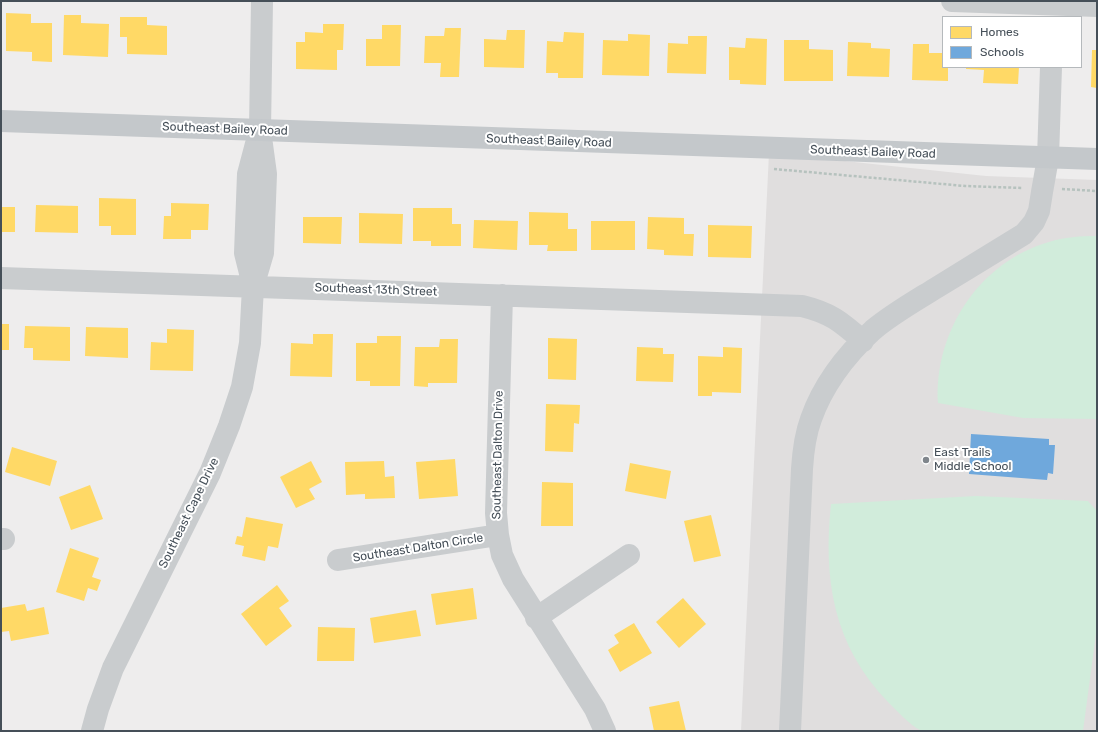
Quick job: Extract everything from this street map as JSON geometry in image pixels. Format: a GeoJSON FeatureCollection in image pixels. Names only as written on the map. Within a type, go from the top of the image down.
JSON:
{"type":"FeatureCollection","features":[{"type":"Feature","properties":{"kind":"main road","name":"Southeast Bailey Road"},"geometry":{"type":"LineString","coordinates":[[1,121],[1097,159]]}},
{"type":"Feature","properties":{"kind":"street","name":"Southeast Cape Drive"},"geometry":{"type":"LineString","coordinates":[[92,731],[98,709],[113,668],[210,473],[229,426],[242,387],[250,343],[253,286],[246,253],[248,174],[260,130],[262,1]]}},
{"type":"Feature","properties":{"kind":"street"},"geometry":{"type":"LineString","coordinates":[[952,1],[1053,8],[1097,6]]}},
{"type":"Feature","properties":{"kind":"street"},"geometry":{"type":"LineString","coordinates":[[790,731],[802,470],[804,445],[810,420],[819,399],[835,374],[852,352],[874,330],[896,313],[1024,234],[1034,222],[1039,211],[1048,158],[1051,68]]}},
{"type":"Feature","properties":{"kind":"street","name":"Southeast 13th Street"},"geometry":{"type":"LineString","coordinates":[[1,278],[802,306],[819,310],[841,323],[863,341]]}},
{"type":"Feature","properties":{"kind":"street","name":"Southeast Dalton Drive"},"geometry":{"type":"LineString","coordinates":[[502,295],[496,513],[502,555],[513,580],[595,709],[605,731]]}},
{"type":"Feature","properties":{"kind":"street","name":"Southeast Dalton Circle"},"geometry":{"type":"LineString","coordinates":[[338,560],[498,535]]}},
{"type":"Feature","properties":{"kind":"street"},"geometry":{"type":"LineString","coordinates":[[536,618],[629,555]]}},
{"type":"Feature","properties":{"kind":"path"},"geometry":{"type":"LineString","coordinates":[[774,169],[965,186],[1018,188]]}},
{"type":"Feature","properties":{"kind":"path"},"geometry":{"type":"LineString","coordinates":[[1066,190],[1097,190]]}},
{"type":"Feature","properties":{"kind":"shaded area","name":"East Trails Middle School"},"geometry":{"type":"Polygon","coordinates":[[[769,153],[986,176],[1097,180],[1097,731],[741,731],[769,153]]]}},
{"type":"Feature","properties":{"kind":"green space"},"geometry":{"type":"Polygon","coordinates":[[[1097,236],[1097,419],[1023,418],[938,403],[939,377],[944,351],[953,326],[966,303],[982,283],[1002,266],[1024,252],[1061,239],[1097,236]]]}},
{"type":"Feature","properties":{"kind":"green space"},"geometry":{"type":"Polygon","coordinates":[[[976,496],[1088,501],[1097,511],[1097,626],[1083,731],[920,730],[899,713],[869,680],[855,658],[844,634],[836,610],[831,585],[829,532],[831,504],[976,496]]]}},
{"type":"Feature","properties":{"kind":"building: Homes"},"geometry":{"type":"Polygon","coordinates":[[[6,13],[31,14],[31,23],[52,23],[52,62],[32,61],[32,52],[6,51],[6,13]]]}},
{"type":"Feature","properties":{"kind":"building: Homes"},"geometry":{"type":"Polygon","coordinates":[[[64,15],[81,15],[81,23],[109,24],[108,57],[63,55],[64,15]]]}},
{"type":"Feature","properties":{"kind":"building: Homes"},"geometry":{"type":"Polygon","coordinates":[[[120,17],[147,17],[147,25],[167,26],[167,55],[127,54],[127,37],[120,37],[120,17]]]}},
{"type":"Feature","properties":{"kind":"building: Homes"},"geometry":{"type":"Polygon","coordinates":[[[323,24],[344,24],[343,50],[337,50],[337,70],[296,69],[296,42],[305,42],[305,32],[323,33],[323,24]]]}},
{"type":"Feature","properties":{"kind":"building: Homes"},"geometry":{"type":"Polygon","coordinates":[[[382,25],[401,25],[400,66],[366,66],[366,39],[382,39],[382,25]]]}},
{"type":"Feature","properties":{"kind":"building: Homes"},"geometry":{"type":"Polygon","coordinates":[[[445,28],[461,28],[459,77],[440,77],[441,63],[424,63],[425,36],[444,36],[445,28]]]}},
{"type":"Feature","properties":{"kind":"building: Homes"},"geometry":{"type":"Polygon","coordinates":[[[507,30],[525,30],[524,68],[484,67],[484,39],[506,40],[507,30]]]}},
{"type":"Feature","properties":{"kind":"building: Homes"},"geometry":{"type":"Polygon","coordinates":[[[564,32],[584,33],[583,78],[558,78],[558,73],[546,73],[547,41],[563,42],[564,32]]]}},
{"type":"Feature","properties":{"kind":"building: Homes"},"geometry":{"type":"Polygon","coordinates":[[[628,34],[650,35],[649,76],[602,75],[603,40],[628,41],[628,34]]]}},
{"type":"Feature","properties":{"kind":"building: Homes"},"geometry":{"type":"Polygon","coordinates":[[[688,36],[707,36],[706,74],[667,73],[668,43],[688,44],[688,36]]]}},
{"type":"Feature","properties":{"kind":"building: Homes"},"geometry":{"type":"Polygon","coordinates":[[[746,38],[767,39],[766,85],[740,84],[740,80],[729,80],[729,47],[745,48],[746,38]]]}},
{"type":"Feature","properties":{"kind":"building: Homes"},"geometry":{"type":"Polygon","coordinates":[[[784,40],[809,40],[809,49],[833,50],[833,81],[784,81],[784,40]]]}},
{"type":"Feature","properties":{"kind":"building: Homes"},"geometry":{"type":"Polygon","coordinates":[[[848,42],[871,43],[871,48],[890,49],[889,77],[847,76],[848,42]]]}},
{"type":"Feature","properties":{"kind":"building: Homes"},"geometry":{"type":"Polygon","coordinates":[[[913,44],[929,44],[929,53],[942,53],[942,68],[948,68],[948,81],[912,80],[913,44]]]}},
{"type":"Feature","properties":{"kind":"building: Homes"},"geometry":{"type":"Polygon","coordinates":[[[1092,50],[1097,50],[1097,88],[1091,87],[1092,50]]]}},
{"type":"Feature","properties":{"kind":"building: Homes"},"geometry":{"type":"Polygon","coordinates":[[[1019,68],[1018,84],[983,83],[984,70],[966,69],[1019,68]]]}},
{"type":"Feature","properties":{"kind":"building: Homes"},"geometry":{"type":"Polygon","coordinates":[[[99,198],[136,199],[136,235],[111,235],[111,226],[99,226],[99,198]]]}},
{"type":"Feature","properties":{"kind":"building: Homes"},"geometry":{"type":"Polygon","coordinates":[[[171,203],[209,204],[208,230],[191,230],[191,239],[163,239],[164,216],[171,216],[171,203]]]}},
{"type":"Feature","properties":{"kind":"building: Homes"},"geometry":{"type":"Polygon","coordinates":[[[36,205],[78,206],[78,233],[35,232],[36,205]]]}},
{"type":"Feature","properties":{"kind":"building: Homes"},"geometry":{"type":"Polygon","coordinates":[[[1,207],[15,207],[15,232],[1,232],[1,207]]]}},
{"type":"Feature","properties":{"kind":"building: Homes"},"geometry":{"type":"Polygon","coordinates":[[[413,208],[452,208],[452,224],[461,224],[461,246],[431,246],[431,241],[413,241],[413,208]]]}},
{"type":"Feature","properties":{"kind":"building: Homes"},"geometry":{"type":"Polygon","coordinates":[[[529,212],[568,213],[568,229],[577,229],[577,251],[547,251],[548,245],[529,245],[529,212]]]}},
{"type":"Feature","properties":{"kind":"building: Homes"},"geometry":{"type":"Polygon","coordinates":[[[359,213],[403,214],[402,244],[359,243],[359,213]]]}},
{"type":"Feature","properties":{"kind":"building: Homes"},"geometry":{"type":"Polygon","coordinates":[[[303,217],[342,217],[341,244],[303,243],[303,217]]]}},
{"type":"Feature","properties":{"kind":"building: Homes"},"geometry":{"type":"Polygon","coordinates":[[[648,217],[684,218],[684,234],[694,234],[693,256],[664,255],[664,250],[647,249],[648,217]]]}},
{"type":"Feature","properties":{"kind":"building: Homes"},"geometry":{"type":"Polygon","coordinates":[[[474,220],[518,221],[517,250],[473,248],[474,220]]]}},
{"type":"Feature","properties":{"kind":"building: Homes"},"geometry":{"type":"Polygon","coordinates":[[[591,221],[635,221],[635,250],[591,250],[591,221]]]}},
{"type":"Feature","properties":{"kind":"building: Homes"},"geometry":{"type":"Polygon","coordinates":[[[708,225],[752,226],[751,258],[708,257],[708,225]]]}},
{"type":"Feature","properties":{"kind":"building: Homes"},"geometry":{"type":"Polygon","coordinates":[[[1,324],[9,324],[9,350],[1,350],[1,324]]]}},
{"type":"Feature","properties":{"kind":"building: Homes"},"geometry":{"type":"Polygon","coordinates":[[[25,326],[70,327],[70,361],[33,360],[33,348],[24,348],[25,326]]]}},
{"type":"Feature","properties":{"kind":"building: Homes"},"geometry":{"type":"Polygon","coordinates":[[[86,327],[128,328],[128,358],[85,356],[86,327]]]}},
{"type":"Feature","properties":{"kind":"building: Homes"},"geometry":{"type":"Polygon","coordinates":[[[167,329],[194,330],[193,371],[150,370],[151,342],[167,343],[167,329]]]}},
{"type":"Feature","properties":{"kind":"building: Homes"},"geometry":{"type":"Polygon","coordinates":[[[313,334],[333,334],[332,377],[290,376],[291,343],[313,344],[313,334]]]}},
{"type":"Feature","properties":{"kind":"building: Homes"},"geometry":{"type":"Polygon","coordinates":[[[377,336],[401,336],[400,386],[370,386],[370,381],[356,381],[356,343],[377,343],[377,336]]]}},
{"type":"Feature","properties":{"kind":"building: Homes"},"geometry":{"type":"Polygon","coordinates":[[[548,338],[577,339],[576,380],[548,379],[548,338]]]}},
{"type":"Feature","properties":{"kind":"building: Homes"},"geometry":{"type":"Polygon","coordinates":[[[440,339],[458,339],[457,383],[428,383],[428,387],[414,386],[415,347],[439,347],[440,339]]]}},
{"type":"Feature","properties":{"kind":"building: Homes"},"geometry":{"type":"Polygon","coordinates":[[[637,347],[663,348],[663,354],[674,354],[673,382],[636,381],[637,347]]]}},
{"type":"Feature","properties":{"kind":"building: Homes"},"geometry":{"type":"Polygon","coordinates":[[[723,347],[742,348],[741,393],[712,392],[712,396],[698,396],[698,356],[723,357],[723,347]]]}},
{"type":"Feature","properties":{"kind":"building: Homes"},"geometry":{"type":"Polygon","coordinates":[[[546,404],[580,405],[579,424],[574,423],[573,452],[545,451],[546,404]]]}},
{"type":"Feature","properties":{"kind":"building: Homes"},"geometry":{"type":"Polygon","coordinates":[[[12,447],[57,461],[50,486],[5,472],[12,447]]]}},
{"type":"Feature","properties":{"kind":"building: Homes"},"geometry":{"type":"Polygon","coordinates":[[[455,459],[458,496],[419,499],[416,462],[455,459]]]}},
{"type":"Feature","properties":{"kind":"building: Homes"},"geometry":{"type":"Polygon","coordinates":[[[311,461],[322,482],[309,489],[315,499],[296,508],[280,477],[311,461]]]}},
{"type":"Feature","properties":{"kind":"building: Homes"},"geometry":{"type":"Polygon","coordinates":[[[384,461],[385,477],[394,476],[395,498],[365,499],[365,494],[346,495],[345,462],[384,461]]]}},
{"type":"Feature","properties":{"kind":"building: Homes"},"geometry":{"type":"Polygon","coordinates":[[[630,463],[671,471],[666,499],[625,491],[630,463]]]}},
{"type":"Feature","properties":{"kind":"building: Homes"},"geometry":{"type":"Polygon","coordinates":[[[542,482],[573,483],[573,526],[541,526],[542,482]]]}},
{"type":"Feature","properties":{"kind":"building: Homes"},"geometry":{"type":"Polygon","coordinates":[[[90,485],[103,519],[71,530],[59,497],[90,485]]]}},
{"type":"Feature","properties":{"kind":"building: Homes"},"geometry":{"type":"Polygon","coordinates":[[[711,515],[721,556],[694,562],[684,521],[711,515]]]}},
{"type":"Feature","properties":{"kind":"building: Homes"},"geometry":{"type":"Polygon","coordinates":[[[246,517],[283,524],[278,548],[268,546],[265,561],[242,556],[244,546],[235,544],[237,536],[242,537],[246,517]]]}},
{"type":"Feature","properties":{"kind":"building: Homes"},"geometry":{"type":"Polygon","coordinates":[[[70,548],[99,558],[92,577],[101,580],[97,591],[88,588],[84,601],[56,592],[70,548]]]}},
{"type":"Feature","properties":{"kind":"building: Homes"},"geometry":{"type":"Polygon","coordinates":[[[277,585],[289,601],[279,608],[292,626],[266,646],[241,614],[277,585]]]}},
{"type":"Feature","properties":{"kind":"building: Homes"},"geometry":{"type":"Polygon","coordinates":[[[473,588],[477,619],[436,625],[431,594],[473,588]]]}},
{"type":"Feature","properties":{"kind":"building: Homes"},"geometry":{"type":"Polygon","coordinates":[[[683,598],[706,624],[679,648],[656,622],[683,598]]]}},
{"type":"Feature","properties":{"kind":"building: Homes"},"geometry":{"type":"Polygon","coordinates":[[[25,604],[27,611],[44,607],[49,634],[11,641],[9,631],[1,632],[1,608],[25,604]]]}},
{"type":"Feature","properties":{"kind":"building: Homes"},"geometry":{"type":"Polygon","coordinates":[[[416,610],[421,636],[374,643],[370,618],[416,610]]]}},
{"type":"Feature","properties":{"kind":"building: Homes"},"geometry":{"type":"Polygon","coordinates":[[[634,623],[652,653],[620,672],[608,650],[619,643],[614,635],[634,623]]]}},
{"type":"Feature","properties":{"kind":"building: Homes"},"geometry":{"type":"Polygon","coordinates":[[[318,627],[355,628],[354,661],[317,661],[318,627]]]}},
{"type":"Feature","properties":{"kind":"building: Homes"},"geometry":{"type":"Polygon","coordinates":[[[679,701],[686,731],[654,731],[649,707],[679,701]]]}},
{"type":"Feature","properties":{"kind":"building: Schools"},"geometry":{"type":"Polygon","coordinates":[[[971,434],[1049,439],[1049,445],[1055,445],[1053,474],[1048,473],[1047,480],[969,474],[971,434]]]}},
{"type":"Feature","properties":{"kind":"place","name":"East Trails Middle School"},"geometry":{"type":"Point","coordinates":[926,460]}}]}
